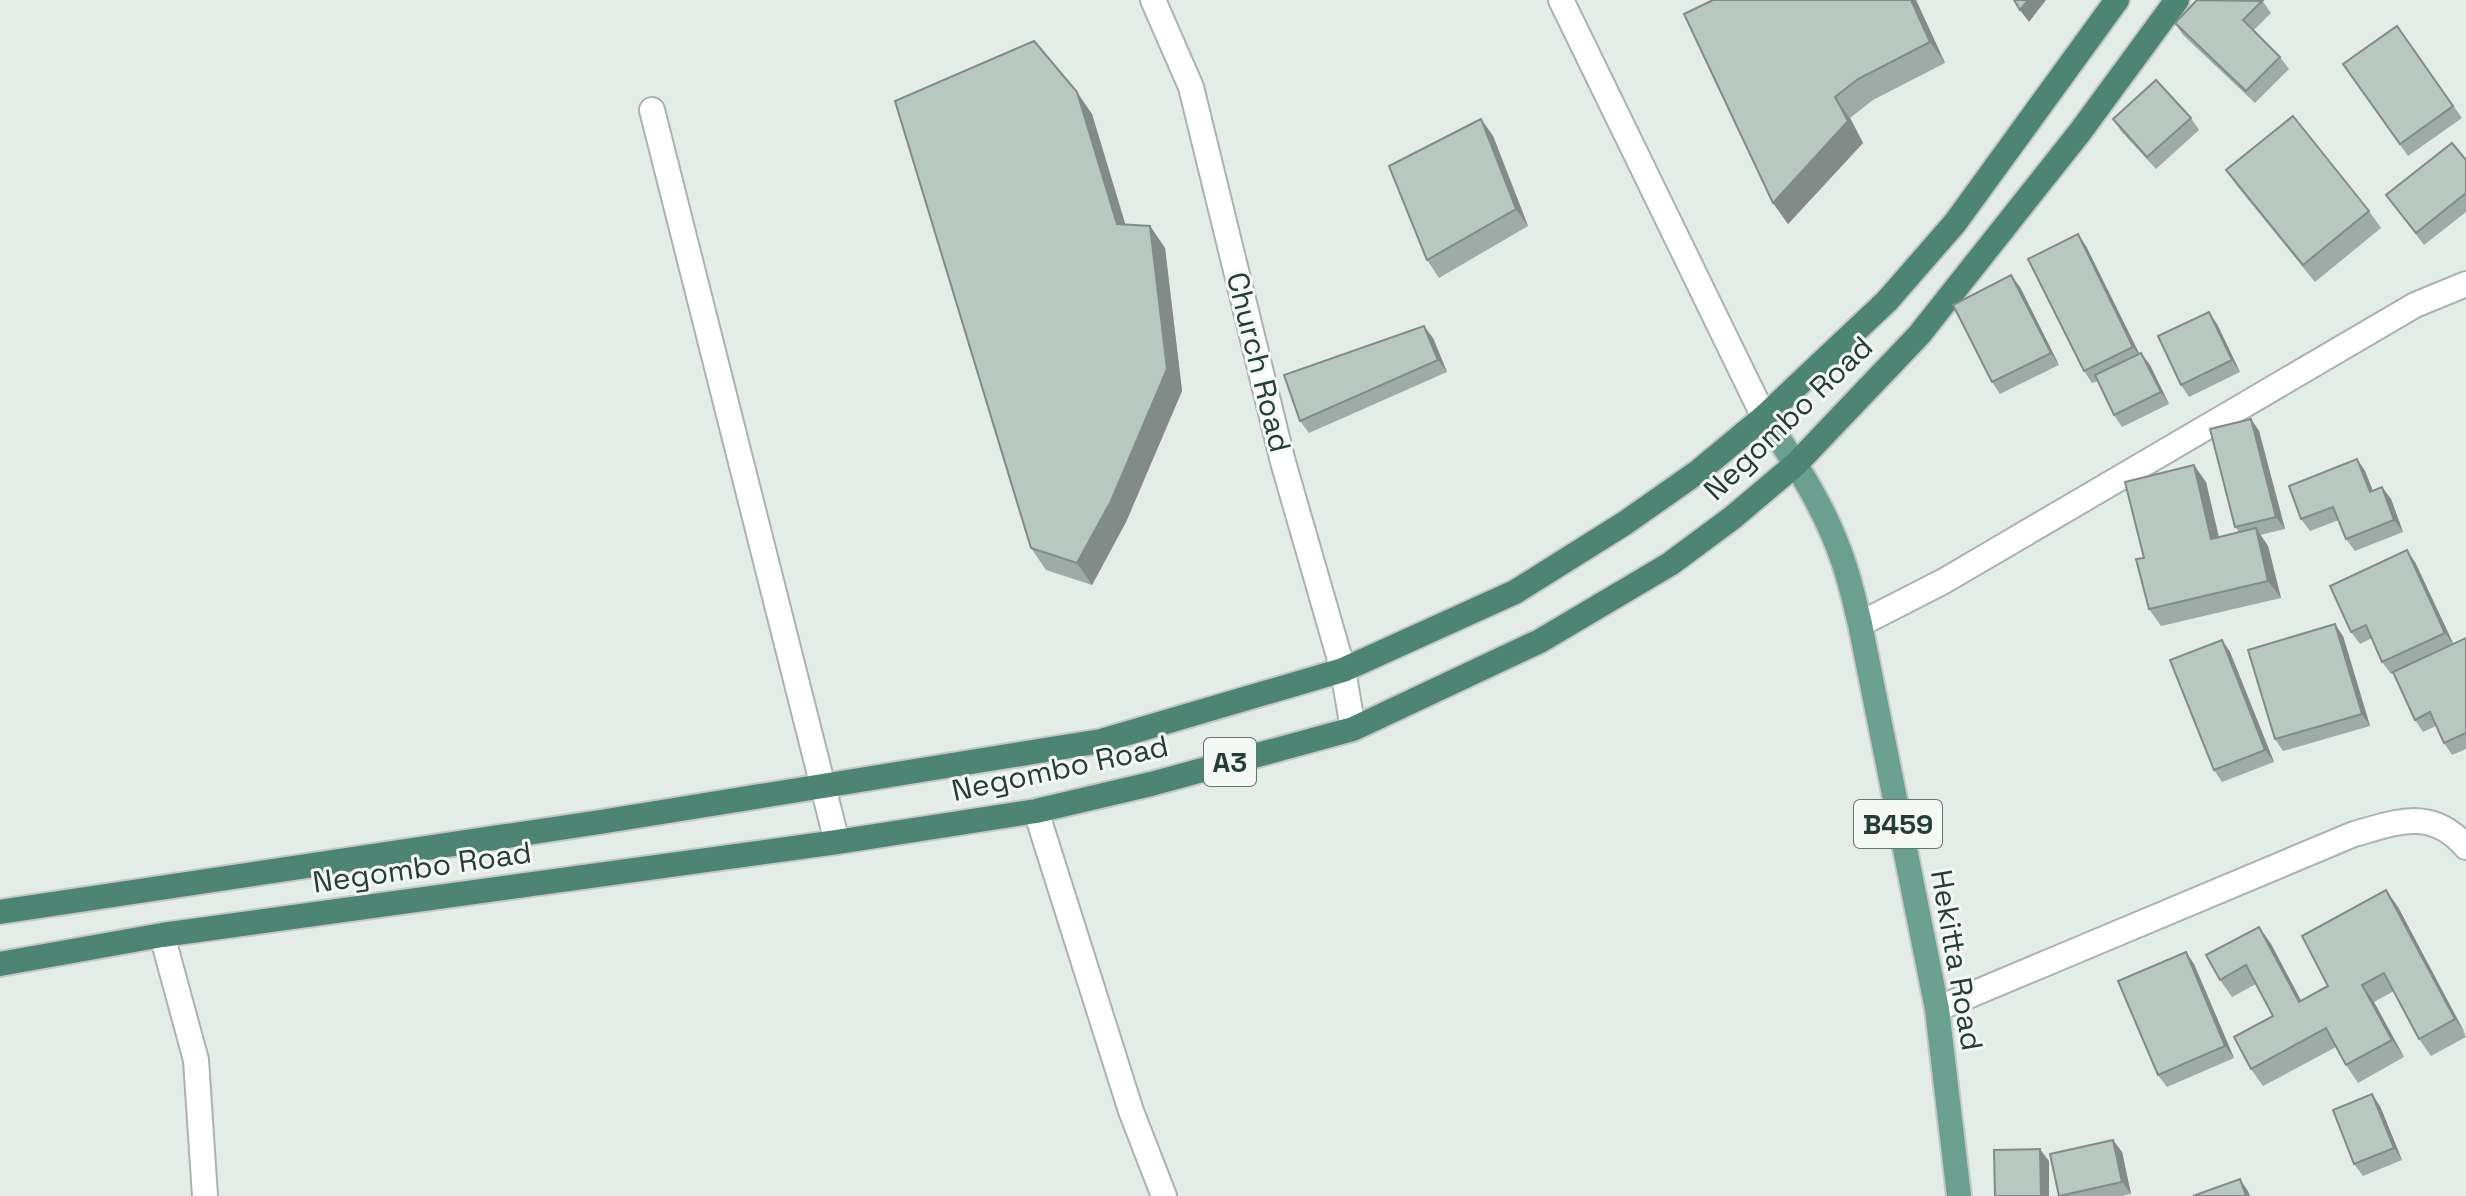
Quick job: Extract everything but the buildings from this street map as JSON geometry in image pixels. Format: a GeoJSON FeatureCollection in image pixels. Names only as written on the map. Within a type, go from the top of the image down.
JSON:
{"type":"FeatureCollection","features":[{"type":"Feature","properties":{"kind":"highway","name":"Negombo Road"},"geometry":{"type":"LineString","coordinates":[[0,912],[153,891],[1101,741],[1343,670],[1515,592],[1674,489],[1764,417],[1887,301],[1955,223],[2117,0]]}},
{"type":"Feature","properties":{"kind":"highway","name":"Negombo Road"},"geometry":{"type":"LineString","coordinates":[[0,964],[162,935],[837,842],[1036,811],[1151,784],[1353,729],[1540,641],[1644,580],[1732,518],[1796,464],[1919,335],[2061,156],[2177,0]]}},
{"type":"Feature","properties":{"kind":"main road","name":"Hekitta Road"},"geometry":{"type":"LineString","coordinates":[[1764,417],[1796,464],[1825,516],[1844,563],[1860,624],[1937,1009],[1959,1196]]}},
{"type":"Feature","properties":{"kind":"street","name":"Church Road"},"geometry":{"type":"LineString","coordinates":[[1153,0],[1191,87],[1283,462],[1343,670],[1353,729]]}},
{"type":"Feature","properties":{"kind":"street"},"geometry":{"type":"LineString","coordinates":[[1561,0],[1764,417]]}},
{"type":"Feature","properties":{"kind":"street"},"geometry":{"type":"LineString","coordinates":[[652,110],[837,842]]}},
{"type":"Feature","properties":{"kind":"street"},"geometry":{"type":"LineString","coordinates":[[1860,624],[1944,581],[2415,305],[2466,284]]}},
{"type":"Feature","properties":{"kind":"street"},"geometry":{"type":"LineString","coordinates":[[1036,811],[1131,1111],[1164,1196]]}},
{"type":"Feature","properties":{"kind":"street"},"geometry":{"type":"LineString","coordinates":[[1937,1009],[2354,834],[2400,821],[2432,821],[2466,847]]}},
{"type":"Feature","properties":{"kind":"street"},"geometry":{"type":"LineString","coordinates":[[162,935],[196,1060],[205,1196]]}}]}
